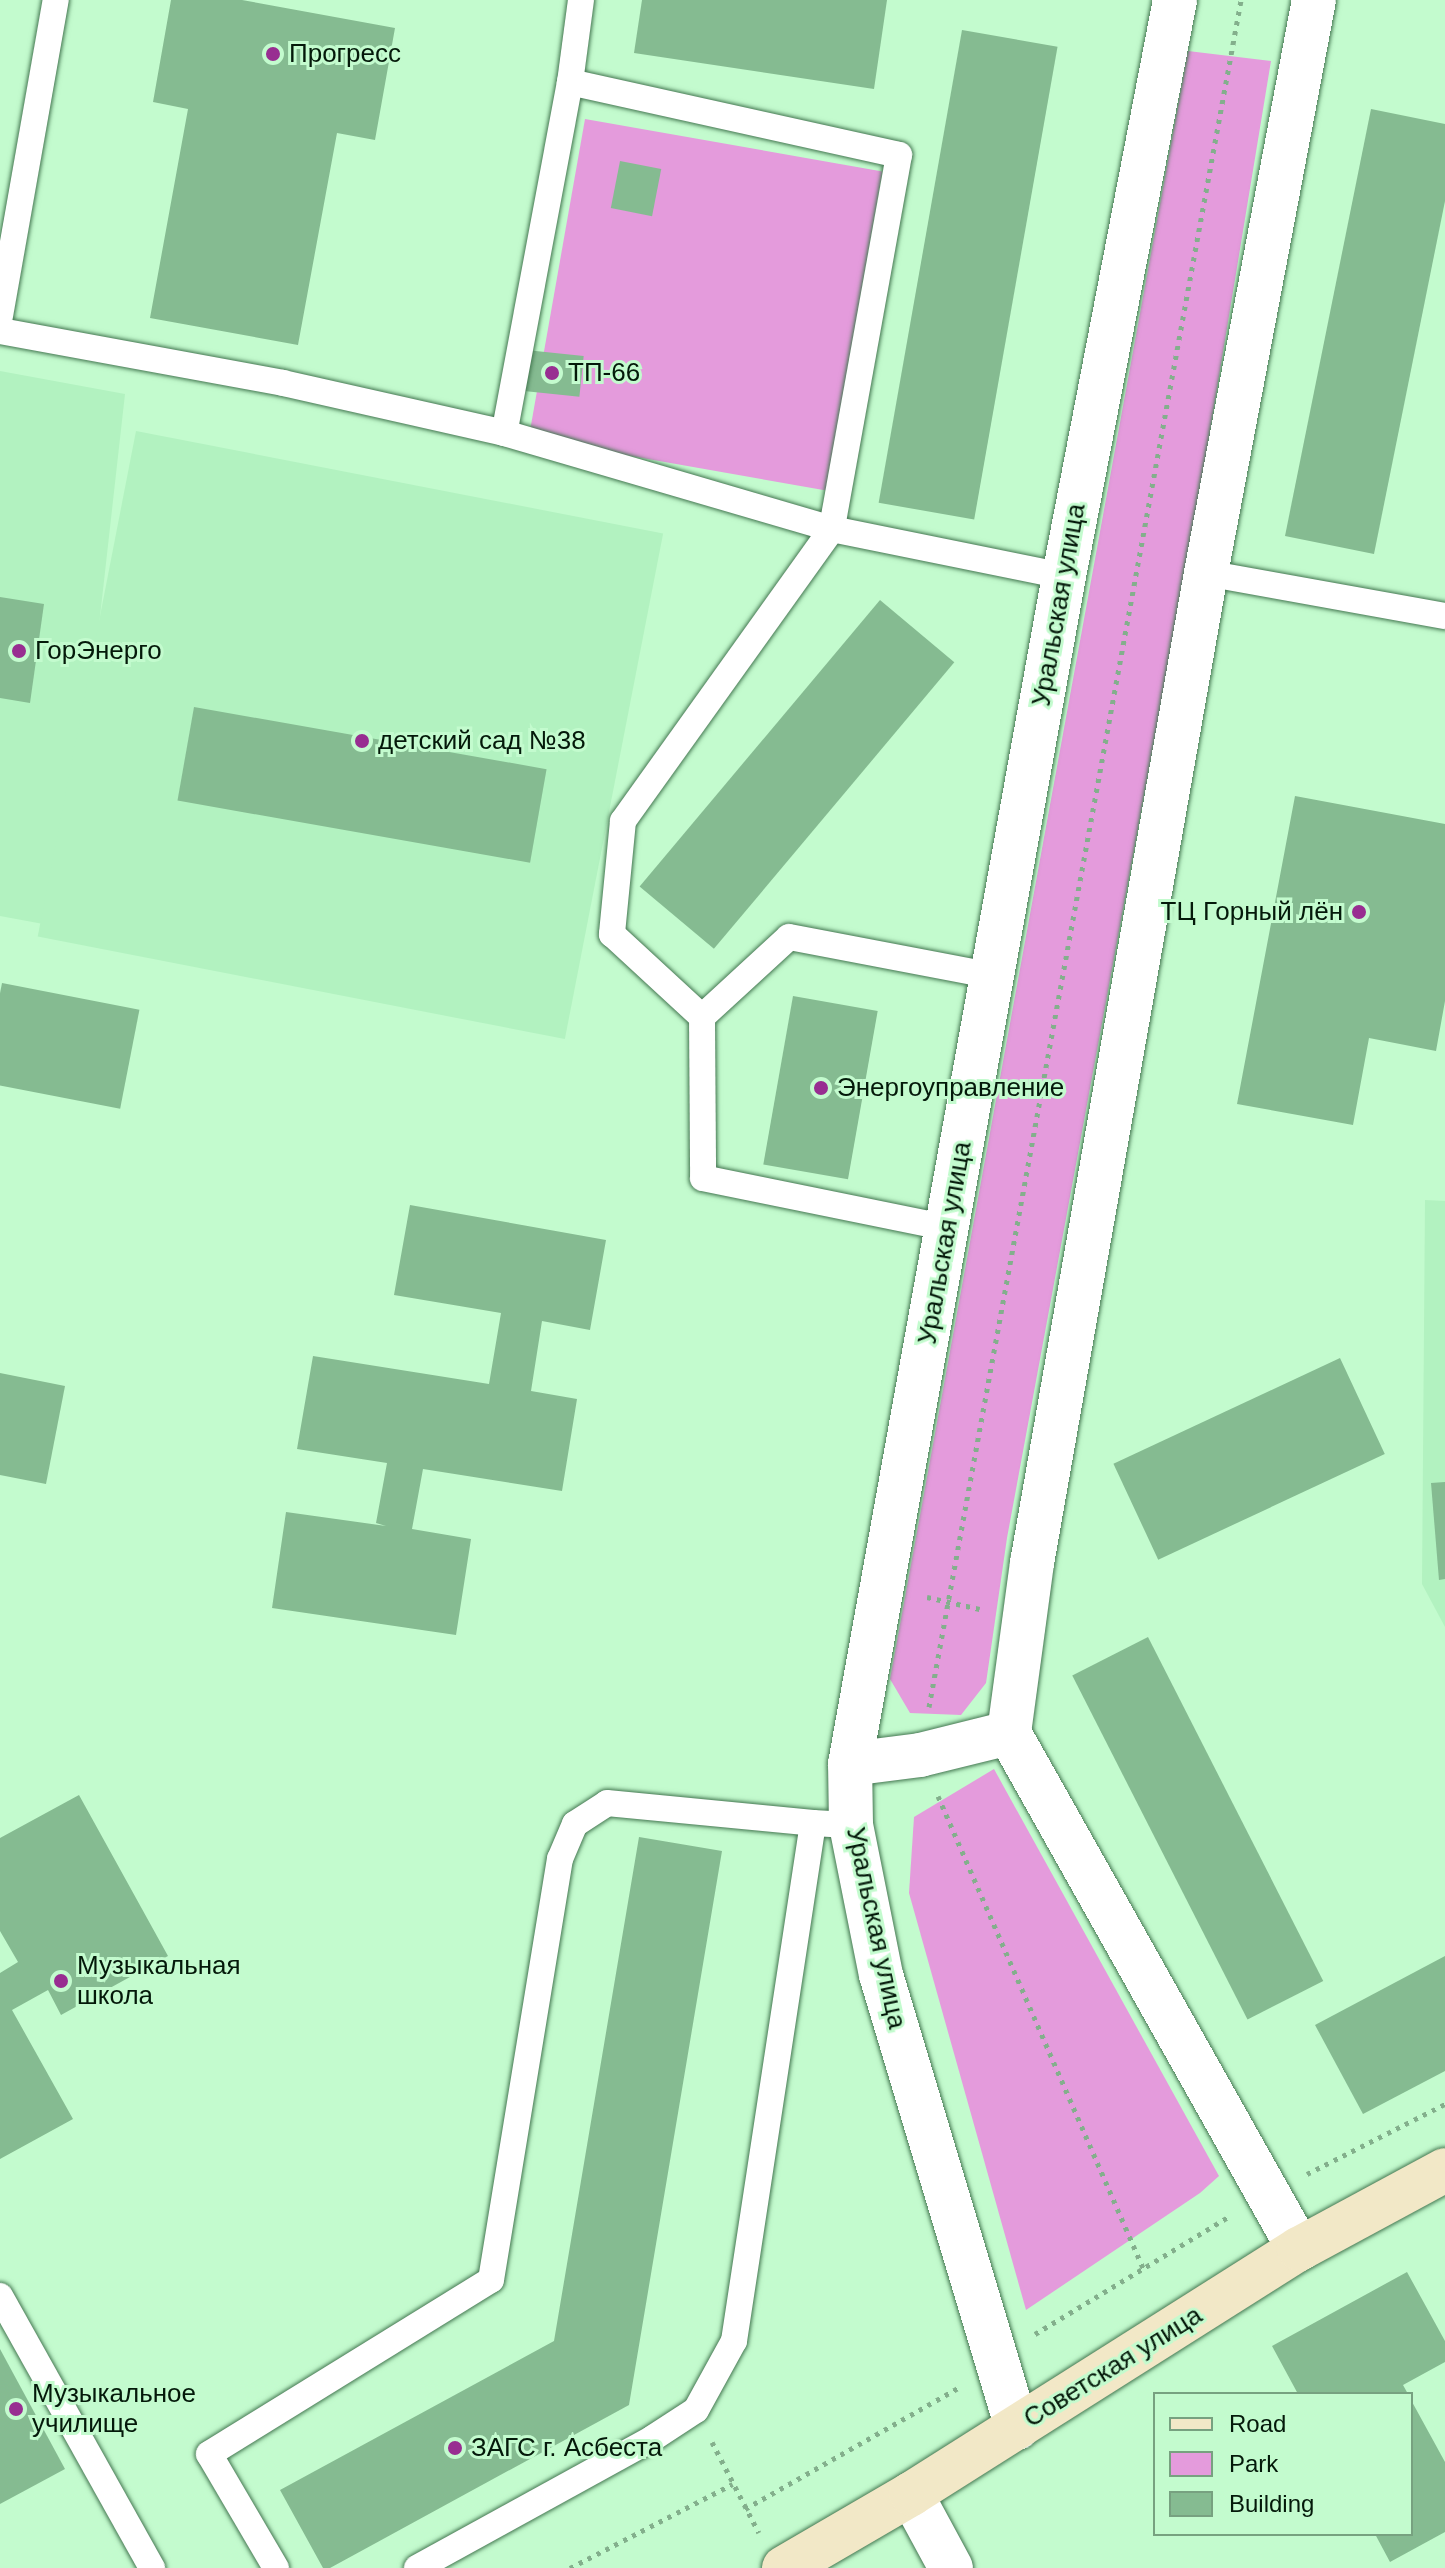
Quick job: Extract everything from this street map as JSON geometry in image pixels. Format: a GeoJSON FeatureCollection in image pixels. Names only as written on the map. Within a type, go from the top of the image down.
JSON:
{"type":"FeatureCollection","features":[{"type":"Feature","properties":{"kind":"street","name":"Уральская улица"},"geometry":{"type":"LineString","coordinates":[[1017,2428],[881,1975],[832,1824],[850,1764],[1064,576],[1175,0]]}},
{"type":"Feature","properties":{"kind":"street"},"geometry":{"type":"LineString","coordinates":[[1299,2249],[1009,1733],[1024,1619],[1206,573],[1314,0]]}},
{"type":"Feature","properties":{"kind":"street"},"geometry":{"type":"LineString","coordinates":[[850,1764],[920,1755],[1009,1733]]}},
{"type":"Feature","properties":{"kind":"street","name":"Советская улица"},"geometry":{"type":"LineString","coordinates":[[775,2556],[911,2494],[1299,2249],[1445,2170]]}},
{"type":"Feature","properties":{"kind":"street"},"geometry":{"type":"LineString","coordinates":[[911,2494],[951,2568]]}},
{"type":"Feature","properties":{"kind":"lane"},"geometry":{"type":"LineString","coordinates":[[0,316],[56,0]]}},
{"type":"Feature","properties":{"kind":"lane"},"geometry":{"type":"LineString","coordinates":[[504,433],[570,82],[581,0]]}},
{"type":"Feature","properties":{"kind":"lane"},"geometry":{"type":"LineString","coordinates":[[570,82],[899,155],[832,529],[623,821],[612,934],[702,1017],[703,1178],[948,1228]]}},
{"type":"Feature","properties":{"kind":"lane"},"geometry":{"type":"LineString","coordinates":[[0,331],[283,383],[504,433],[832,529],[1064,576]]}},
{"type":"Feature","properties":{"kind":"lane"},"geometry":{"type":"LineString","coordinates":[[1206,573],[1445,616]]}},
{"type":"Feature","properties":{"kind":"lane"},"geometry":{"type":"LineString","coordinates":[[702,1017],[789,937],[994,976]]}},
{"type":"Feature","properties":{"kind":"lane"},"geometry":{"type":"LineString","coordinates":[[276,2568],[209,2454],[491,2280],[560,1859],[575,1824],[607,1803],[832,1824],[734,2341],[696,2410],[653,2438],[417,2568]]}},
{"type":"Feature","properties":{"kind":"lane"},"geometry":{"type":"LineString","coordinates":[[0,2296],[152,2568]]}},
{"type":"Feature","properties":{"kind":"path"},"geometry":{"type":"LineString","coordinates":[[882,1587],[1024,1619]]}},
{"type":"Feature","properties":{"kind":"path"},"geometry":{"type":"LineString","coordinates":[[745,2509],[945,2399],[996,2358],[1267,2194],[1445,2104]]}},
{"type":"Feature","properties":{"kind":"path"},"geometry":{"type":"LineString","coordinates":[[696,2410],[745,2509],[775,2556]]}},
{"type":"Feature","properties":{"kind":"path"},"geometry":{"type":"LineString","coordinates":[[570,2568],[733,2484]]}},
{"type":"Feature","properties":{"kind":"shaded area"},"geometry":{"type":"Polygon","coordinates":[[[0,371],[125,394],[65,928],[0,916],[0,371]]]}},
{"type":"Feature","properties":{"kind":"shaded area","name":"детский сад №38"},"geometry":{"type":"Polygon","coordinates":[[[136,431],[663,533],[565,1039],[38,937],[136,431]]]}},
{"type":"Feature","properties":{"kind":"shaded area"},"geometry":{"type":"Polygon","coordinates":[[[1425,1200],[1445,1201],[1445,1627],[1422,1584],[1425,1200]]]}},
{"type":"Feature","properties":{"kind":"green space"},"geometry":{"type":"Polygon","coordinates":[[[1188,51],[1271,61],[1199,498],[1007,1538],[986,1683],[961,1715],[910,1713],[890,1679],[1188,51]]]}},
{"type":"Feature","properties":{"kind":"green space"},"geometry":{"type":"Polygon","coordinates":[[[585,119],[882,171],[826,491],[529,438],[585,119]]]}},
{"type":"Feature","properties":{"kind":"green space"},"geometry":{"type":"Polygon","coordinates":[[[994,1769],[1219,2176],[1200,2193],[1026,2310],[909,1893],[914,1817],[994,1769]]]}},
{"type":"Feature","properties":{"kind":"building"},"geometry":{"type":"Polygon","coordinates":[[[171,0],[242,0],[395,28],[375,140],[337,133],[298,345],[150,318],[188,109],[153,102],[171,0]]]}},
{"type":"Feature","properties":{"kind":"building"},"geometry":{"type":"Polygon","coordinates":[[[642,0],[887,0],[874,89],[634,53],[642,0]]]}},
{"type":"Feature","properties":{"kind":"building"},"geometry":{"type":"Polygon","coordinates":[[[962,30],[1058,47],[974,520],[879,503],[962,30]]]}},
{"type":"Feature","properties":{"kind":"building"},"geometry":{"type":"Polygon","coordinates":[[[1371,109],[1445,124],[1445,201],[1374,554],[1285,536],[1371,109]]]}},
{"type":"Feature","properties":{"kind":"building"},"geometry":{"type":"Polygon","coordinates":[[[620,161],[661,169],[652,216],[611,208],[620,161]]]}},
{"type":"Feature","properties":{"kind":"building","name":"ТП-66"},"geometry":{"type":"Polygon","coordinates":[[[526,350],[584,356],[579,397],[522,391],[526,350]]]}},
{"type":"Feature","properties":{"kind":"building","name":"ГорЭнерго"},"geometry":{"type":"Polygon","coordinates":[[[0,597],[44,604],[30,703],[0,698],[0,597]]]}},
{"type":"Feature","properties":{"kind":"building"},"geometry":{"type":"Polygon","coordinates":[[[880,600],[954,662],[714,949],[640,887],[880,600]]]}},
{"type":"Feature","properties":{"kind":"building"},"geometry":{"type":"Polygon","coordinates":[[[194,707],[547,769],[530,863],[178,801],[194,707]]]}},
{"type":"Feature","properties":{"kind":"building","name":"ТЦ Горный лён"},"geometry":{"type":"Polygon","coordinates":[[[1295,796],[1445,824],[1445,1001],[1436,1051],[1369,1038],[1353,1125],[1237,1104],[1295,796]]]}},
{"type":"Feature","properties":{"kind":"building"},"geometry":{"type":"Polygon","coordinates":[[[2,983],[139,1010],[120,1109],[0,1086],[2,983]]]}},
{"type":"Feature","properties":{"kind":"building","name":"Энергоуправление"},"geometry":{"type":"Polygon","coordinates":[[[793,996],[878,1011],[848,1179],[763,1164],[793,996]]]}},
{"type":"Feature","properties":{"kind":"building"},"geometry":{"type":"Polygon","coordinates":[[[410,1205],[606,1240],[590,1330],[542,1321],[531,1391],[577,1399],[562,1491],[423,1469],[412,1529],[471,1539],[456,1635],[272,1608],[286,1512],[386,1526],[376,1523],[387,1463],[297,1449],[313,1356],[489,1384],[501,1313],[394,1295],[410,1205]]]}},
{"type":"Feature","properties":{"kind":"building"},"geometry":{"type":"Polygon","coordinates":[[[1340,1358],[1385,1454],[1158,1560],[1113,1464],[1340,1358]]]}},
{"type":"Feature","properties":{"kind":"building"},"geometry":{"type":"Polygon","coordinates":[[[0,1373],[65,1386],[46,1484],[0,1475],[0,1373]]]}},
{"type":"Feature","properties":{"kind":"building"},"geometry":{"type":"Polygon","coordinates":[[[1445,1482],[1445,1579],[1439,1580],[1431,1483],[1445,1482]]]}},
{"type":"Feature","properties":{"kind":"building"},"geometry":{"type":"Polygon","coordinates":[[[1148,1637],[1323,1981],[1248,2020],[1072,1676],[1148,1637]]]}},
{"type":"Feature","properties":{"kind":"building","name":"Музыкальная школа"},"geometry":{"type":"Polygon","coordinates":[[[79,1795],[168,1956],[61,2015],[48,1990],[12,2010],[73,2119],[0,2159],[0,1973],[18,1962],[0,1931],[0,1838],[79,1795]]]}},
{"type":"Feature","properties":{"kind":"building"},"geometry":{"type":"Polygon","coordinates":[[[639,1837],[722,1851],[629,2405],[330,2568],[323,2568],[280,2490],[554,2341],[639,1837]]]}},
{"type":"Feature","properties":{"kind":"building"},"geometry":{"type":"Polygon","coordinates":[[[1445,1956],[1445,2071],[1363,2114],[1315,2025],[1445,1956]]]}},
{"type":"Feature","properties":{"kind":"building"},"geometry":{"type":"Polygon","coordinates":[[[1407,2272],[1445,2341],[1445,2362],[1403,2385],[1407,2392],[1297,2392],[1272,2346],[1407,2272]]]}},
{"type":"Feature","properties":{"kind":"building","name":"Музыкальное училище"},"geometry":{"type":"Polygon","coordinates":[[[0,2349],[65,2469],[0,2504],[0,2349]]]}},
{"type":"Feature","properties":{"kind":"building"},"geometry":{"type":"Polygon","coordinates":[[[1413,2404],[1445,2462],[1445,2532],[1390,2562],[1376,2536],[1413,2536],[1413,2404]]]}},
{"type":"Feature","properties":{"kind":"place","name":"Прогресс"},"geometry":{"type":"Point","coordinates":[273,54]}},
{"type":"Feature","properties":{"kind":"place","name":"ТП-66"},"geometry":{"type":"Point","coordinates":[552,373]}},
{"type":"Feature","properties":{"kind":"place","name":"ГорЭнерго"},"geometry":{"type":"Point","coordinates":[19,651]}},
{"type":"Feature","properties":{"kind":"place","name":"детский сад №38"},"geometry":{"type":"Point","coordinates":[362,741]}},
{"type":"Feature","properties":{"kind":"place","name":"ТЦ Горный лён"},"geometry":{"type":"Point","coordinates":[1359,912]}},
{"type":"Feature","properties":{"kind":"place","name":"Энергоуправление"},"geometry":{"type":"Point","coordinates":[821,1088]}},
{"type":"Feature","properties":{"kind":"place","name":"Музыкальная школа"},"geometry":{"type":"Point","coordinates":[61,1981]}},
{"type":"Feature","properties":{"kind":"place","name":"Музыкальное училище"},"geometry":{"type":"Point","coordinates":[16,2409]}},
{"type":"Feature","properties":{"kind":"place","name":"ЗАГС г. Асбеста"},"geometry":{"type":"Point","coordinates":[455,2448]}}]}
